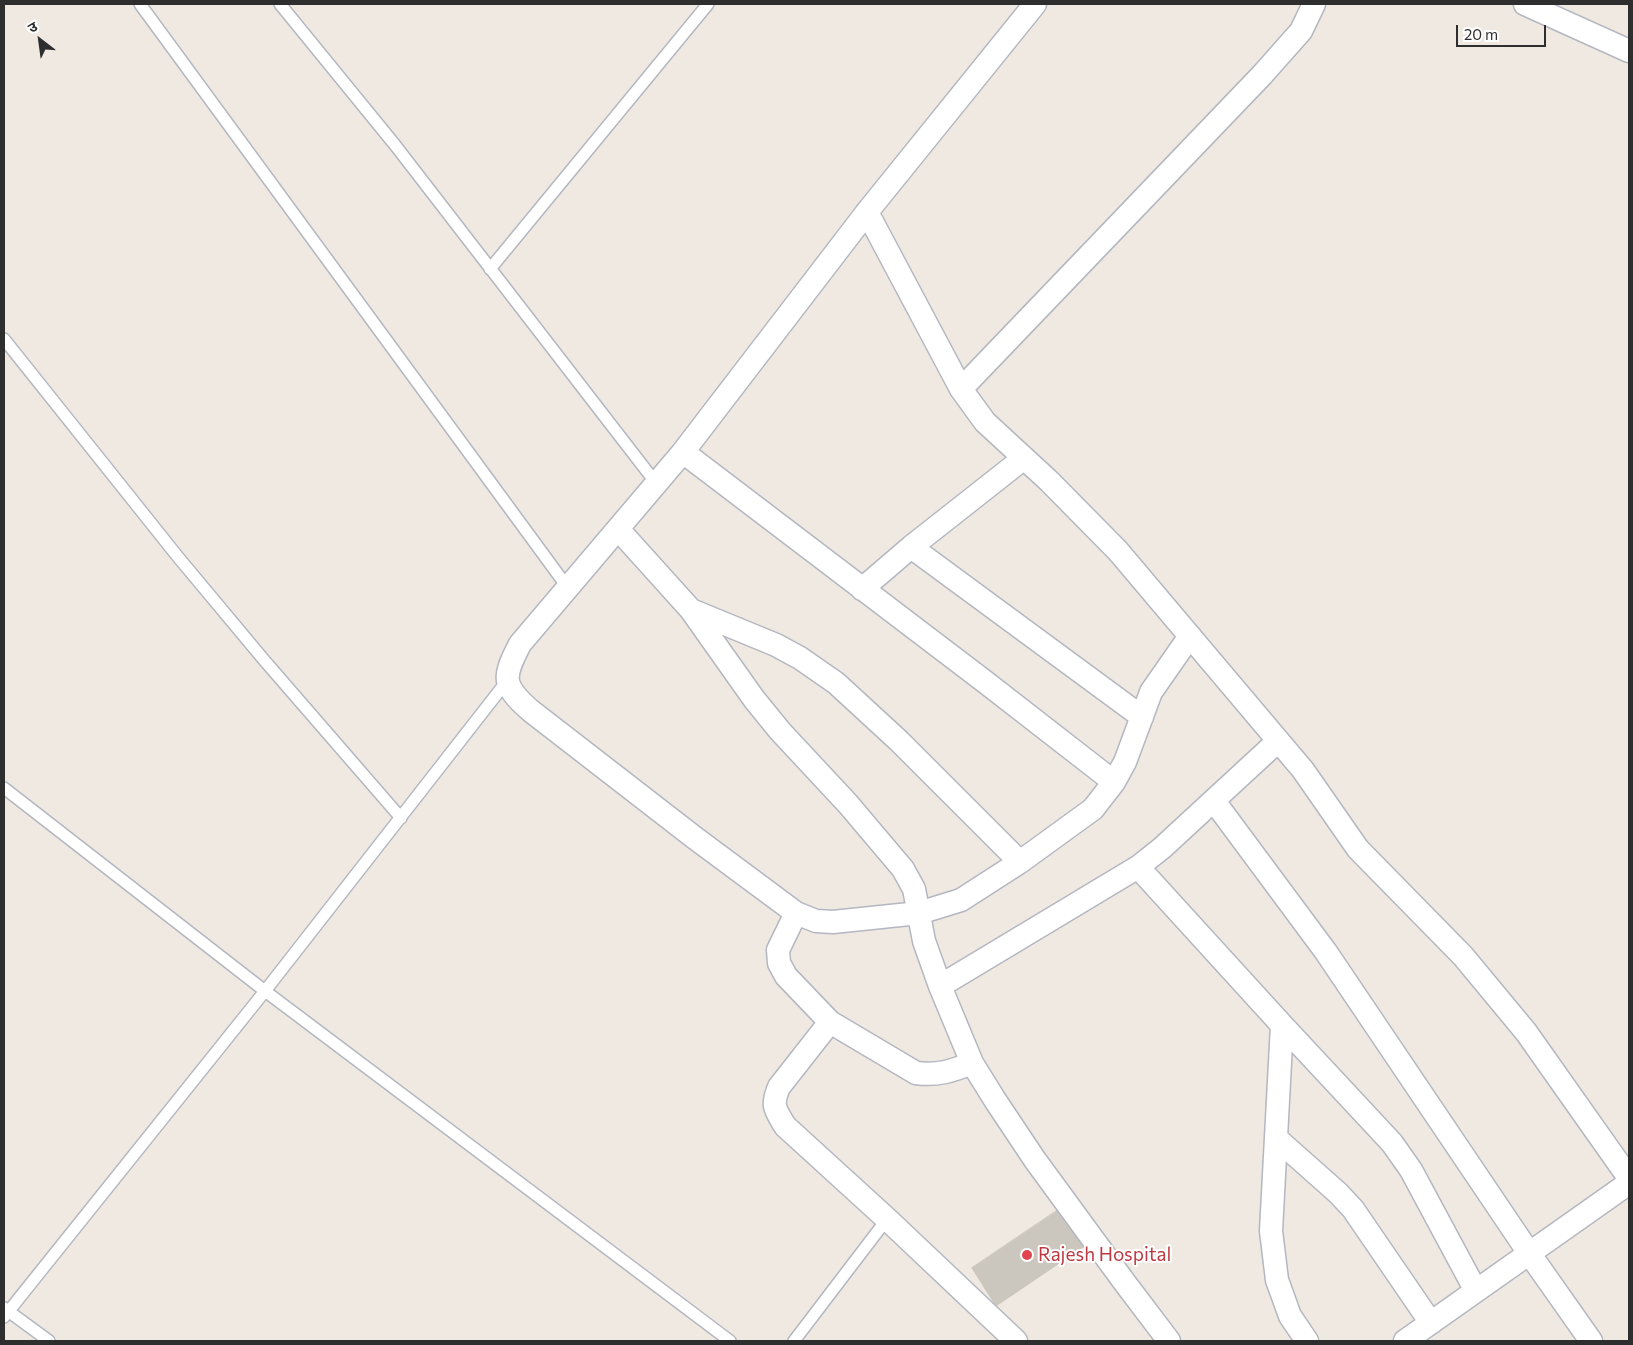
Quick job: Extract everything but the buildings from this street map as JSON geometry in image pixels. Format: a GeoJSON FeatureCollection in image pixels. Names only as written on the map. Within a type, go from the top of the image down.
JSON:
{"type":"FeatureCollection","features":[{"type":"Feature","properties":{"kind":"street"},"geometry":{"type":"LineString","coordinates":[[1035,4],[867,212],[683,452],[520,644],[508,667],[507,681],[516,699],[531,711],[796,912],[816,921],[833,922],[919,913],[961,900],[1020,862],[1093,809],[1114,782],[1125,762],[1152,692],[1190,636]]}},
{"type":"Feature","properties":{"kind":"street"},"geometry":{"type":"LineString","coordinates":[[961,389],[1262,75],[1301,31],[1314,4]]}},
{"type":"Feature","properties":{"kind":"street"},"geometry":{"type":"LineString","coordinates":[[1525,4],[1629,51]]}},
{"type":"Feature","properties":{"kind":"street"},"geometry":{"type":"LineString","coordinates":[[867,212],[961,389],[985,422],[1049,481],[1118,551],[1303,770],[1358,849],[1463,956],[1526,1032],[1629,1178]]}},
{"type":"Feature","properties":{"kind":"street"},"geometry":{"type":"LineString","coordinates":[[683,452],[1114,782]]}},
{"type":"Feature","properties":{"kind":"street"},"geometry":{"type":"LineString","coordinates":[[862,589],[1024,458]]}},
{"type":"Feature","properties":{"kind":"street"},"geometry":{"type":"LineString","coordinates":[[618,529],[691,610],[754,699],[780,731],[848,804],[904,869],[914,889],[924,941],[972,1064],[1041,1167],[1169,1341]]}},
{"type":"Feature","properties":{"kind":"street"},"geometry":{"type":"LineString","coordinates":[[912,547],[1142,717]]}},
{"type":"Feature","properties":{"kind":"street"},"geometry":{"type":"LineString","coordinates":[[691,610],[776,645],[800,658],[836,683],[899,742],[1020,862]]}},
{"type":"Feature","properties":{"kind":"street"},"geometry":{"type":"LineString","coordinates":[[940,986],[1138,867],[1162,848],[1278,741]]}},
{"type":"Feature","properties":{"kind":"street"},"geometry":{"type":"LineString","coordinates":[[1214,801],[1326,952],[1529,1254],[1591,1341]]}},
{"type":"Feature","properties":{"kind":"street"},"geometry":{"type":"LineString","coordinates":[[1138,867],[1392,1142],[1416,1178],[1476,1291]]}},
{"type":"Feature","properties":{"kind":"street"},"geometry":{"type":"LineString","coordinates":[[796,912],[778,950],[779,962],[786,976],[830,1022],[916,1073],[931,1075],[951,1072],[972,1064]]}},
{"type":"Feature","properties":{"kind":"street"},"geometry":{"type":"LineString","coordinates":[[830,1022],[779,1086],[774,1098],[776,1111],[785,1126],[1016,1341]]}},
{"type":"Feature","properties":{"kind":"street"},"geometry":{"type":"LineString","coordinates":[[1282,1025],[1271,1231],[1277,1280],[1290,1316],[1307,1341]]}},
{"type":"Feature","properties":{"kind":"street"},"geometry":{"type":"LineString","coordinates":[[1276,1138],[1338,1193],[1353,1209],[1431,1323]]}},
{"type":"Feature","properties":{"kind":"street"},"geometry":{"type":"LineString","coordinates":[[1404,1341],[1629,1183]]}},
{"type":"Feature","properties":{"kind":"lane"},"geometry":{"type":"LineString","coordinates":[[140,4],[568,588]]}},
{"type":"Feature","properties":{"kind":"lane"},"geometry":{"type":"LineString","coordinates":[[280,4],[395,145],[656,483]]}},
{"type":"Feature","properties":{"kind":"lane"},"geometry":{"type":"LineString","coordinates":[[490,270],[708,4]]}},
{"type":"Feature","properties":{"kind":"lane"},"geometry":{"type":"LineString","coordinates":[[4,339],[178,557],[401,818]]}},
{"type":"Feature","properties":{"kind":"lane"},"geometry":{"type":"LineString","coordinates":[[49,1341],[5,1312],[265,991],[507,681]]}},
{"type":"Feature","properties":{"kind":"lane"},"geometry":{"type":"LineString","coordinates":[[4,788],[265,991],[730,1341]]}},
{"type":"Feature","properties":{"kind":"lane"},"geometry":{"type":"LineString","coordinates":[[794,1341],[887,1219]]}},
{"type":"Feature","properties":{"kind":"place","name":"Rajesh Hospital"},"geometry":{"type":"Point","coordinates":[1027,1255]}}]}
